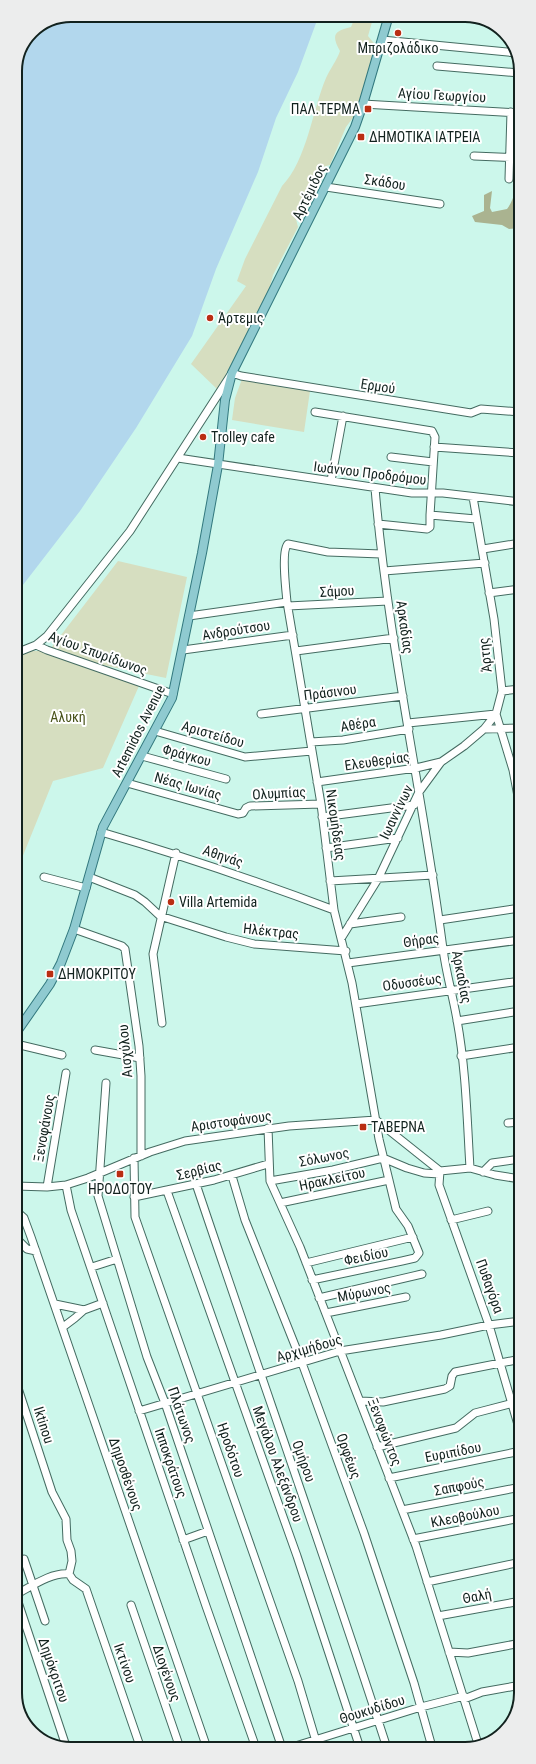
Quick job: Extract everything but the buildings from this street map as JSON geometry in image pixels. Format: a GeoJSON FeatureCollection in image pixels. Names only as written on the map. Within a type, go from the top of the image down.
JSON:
{"type":"FeatureCollection","features":[{"type":"Feature","properties":{"kind":"main road","name":"Αρτέμιδος"},"geometry":{"type":"LineString","coordinates":[[232,373],[354,127],[363,104],[387,22]]}},
{"type":"Feature","properties":{"kind":"main road","name":"Artemidos Avenue"},"geometry":{"type":"LineString","coordinates":[[22,1024],[50,984],[66,953],[101,832],[173,694],[190,616],[218,465],[224,405],[232,373]]}},
{"type":"Feature","properties":{"kind":"street"},"geometry":{"type":"LineString","coordinates":[[382,40],[510,52]]}},
{"type":"Feature","properties":{"kind":"street"},"geometry":{"type":"LineString","coordinates":[[437,66],[514,73]]}},
{"type":"Feature","properties":{"kind":"street","name":"Αγίου Γεωργίου"},"geometry":{"type":"LineString","coordinates":[[363,104],[514,112]]}},
{"type":"Feature","properties":{"kind":"street"},"geometry":{"type":"LineString","coordinates":[[509,179],[511,112]]}},
{"type":"Feature","properties":{"kind":"street"},"geometry":{"type":"LineString","coordinates":[[474,156],[514,157]]}},
{"type":"Feature","properties":{"kind":"street","name":"Σκάδου"},"geometry":{"type":"LineString","coordinates":[[326,186],[440,204]]}},
{"type":"Feature","properties":{"kind":"street"},"geometry":{"type":"LineString","coordinates":[[22,651],[36,645],[47,636],[130,531],[232,373]]}},
{"type":"Feature","properties":{"kind":"street","name":"Ερμού"},"geometry":{"type":"LineString","coordinates":[[232,373],[241,376],[471,413],[481,409],[514,412]]}},
{"type":"Feature","properties":{"kind":"street"},"geometry":{"type":"LineString","coordinates":[[315,412],[429,429],[434,434],[428,528],[378,524]]}},
{"type":"Feature","properties":{"kind":"street"},"geometry":{"type":"LineString","coordinates":[[331,481],[343,416]]}},
{"type":"Feature","properties":{"kind":"street"},"geometry":{"type":"LineString","coordinates":[[434,447],[514,453]]}},
{"type":"Feature","properties":{"kind":"street"},"geometry":{"type":"LineString","coordinates":[[391,457],[433,462]]}},
{"type":"Feature","properties":{"kind":"street","name":"Ιωάννου Προδρόμου"},"geometry":{"type":"LineString","coordinates":[[178,458],[412,494],[431,493],[514,501]]}},
{"type":"Feature","properties":{"kind":"street","name":"Αρκαδίας"},"geometry":{"type":"LineString","coordinates":[[375,488],[381,554],[388,601],[433,875],[443,950],[457,1021],[470,1168]]}},
{"type":"Feature","properties":{"kind":"street","name":"Άρτης"},"geometry":{"type":"LineString","coordinates":[[472,497],[483,549],[502,691],[496,714]]}},
{"type":"Feature","properties":{"kind":"street"},"geometry":{"type":"LineString","coordinates":[[430,515],[476,519]]}},
{"type":"Feature","properties":{"kind":"street","name":"Νικομήδειας"},"geometry":{"type":"LineString","coordinates":[[381,554],[328,552],[288,544],[285,547],[288,604],[321,804],[334,910],[346,951],[376,1120],[396,1209],[408,1225],[418,1250]]}},
{"type":"Feature","properties":{"kind":"street"},"geometry":{"type":"LineString","coordinates":[[483,549],[514,545]]}},
{"type":"Feature","properties":{"kind":"street"},"geometry":{"type":"LineString","coordinates":[[384,572],[485,563]]}},
{"type":"Feature","properties":{"kind":"street"},"geometry":{"type":"LineString","coordinates":[[489,593],[514,590]]}},
{"type":"Feature","properties":{"kind":"street","name":"Σάμου"},"geometry":{"type":"LineString","coordinates":[[190,616],[288,604],[388,601]]}},
{"type":"Feature","properties":{"kind":"street","name":"Ανδρούτσου"},"geometry":{"type":"LineString","coordinates":[[183,650],[293,635]]}},
{"type":"Feature","properties":{"kind":"street"},"geometry":{"type":"LineString","coordinates":[[296,651],[394,638]]}},
{"type":"Feature","properties":{"kind":"street","name":"Αγίου Σπυρίδωνος"},"geometry":{"type":"LineString","coordinates":[[36,645],[46,650],[173,694]]}},
{"type":"Feature","properties":{"kind":"street"},"geometry":{"type":"LineString","coordinates":[[502,691],[514,690]]}},
{"type":"Feature","properties":{"kind":"street","name":"Πράσινου"},"geometry":{"type":"LineString","coordinates":[[261,714],[403,696]]}},
{"type":"Feature","properties":{"kind":"street"},"geometry":{"type":"LineString","coordinates":[[496,714],[514,762]]}},
{"type":"Feature","properties":{"kind":"street","name":"Αθέρα"},"geometry":{"type":"LineString","coordinates":[[311,742],[343,740],[408,726],[496,714]]}},
{"type":"Feature","properties":{"kind":"street","name":"Ιωαννίνων"},"geometry":{"type":"LineString","coordinates":[[342,937],[378,879],[419,792],[441,762],[484,730],[496,714]]}},
{"type":"Feature","properties":{"kind":"street"},"geometry":{"type":"LineString","coordinates":[[484,730],[514,729]]}},
{"type":"Feature","properties":{"kind":"street","name":"Αριστείδου"},"geometry":{"type":"LineString","coordinates":[[155,731],[246,757],[312,751]]}},
{"type":"Feature","properties":{"kind":"street","name":"Φράγκου"},"geometry":{"type":"LineString","coordinates":[[142,756],[226,779]]}},
{"type":"Feature","properties":{"kind":"street","name":"Ελευθερίας"},"geometry":{"type":"LineString","coordinates":[[317,782],[416,768],[441,762]]}},
{"type":"Feature","properties":{"kind":"street","name":"Νέας Ιωνίας"},"geometry":{"type":"LineString","coordinates":[[127,783],[242,814]]}},
{"type":"Feature","properties":{"kind":"street","name":"Ολυμπίας"},"geometry":{"type":"LineString","coordinates":[[242,814],[250,806],[321,804]]}},
{"type":"Feature","properties":{"kind":"street"},"geometry":{"type":"LineString","coordinates":[[322,817],[414,805]]}},
{"type":"Feature","properties":{"kind":"street","name":"Αθηνάς"},"geometry":{"type":"LineString","coordinates":[[101,832],[176,853],[334,910]]}},
{"type":"Feature","properties":{"kind":"street"},"geometry":{"type":"LineString","coordinates":[[326,848],[398,838]]}},
{"type":"Feature","properties":{"kind":"street"},"geometry":{"type":"LineString","coordinates":[[162,1023],[153,954],[160,916],[176,853]]}},
{"type":"Feature","properties":{"kind":"street"},"geometry":{"type":"LineString","coordinates":[[330,881],[433,875]]}},
{"type":"Feature","properties":{"kind":"street"},"geometry":{"type":"LineString","coordinates":[[44,877],[86,888]]}},
{"type":"Feature","properties":{"kind":"street","name":"Ηλέκτρας"},"geometry":{"type":"LineString","coordinates":[[89,877],[135,895],[160,916],[226,937],[254,944],[346,951]]}},
{"type":"Feature","properties":{"kind":"street"},"geometry":{"type":"LineString","coordinates":[[440,920],[514,909]]}},
{"type":"Feature","properties":{"kind":"street"},"geometry":{"type":"LineString","coordinates":[[350,924],[401,917]]}},
{"type":"Feature","properties":{"kind":"street","name":"Αισχύλου"},"geometry":{"type":"LineString","coordinates":[[74,929],[122,946],[125,949],[140,1058],[138,1157]]}},
{"type":"Feature","properties":{"kind":"street","name":"Θήρας"},"geometry":{"type":"LineString","coordinates":[[348,963],[514,941]]}},
{"type":"Feature","properties":{"kind":"street","name":"Οδυσσέως"},"geometry":{"type":"LineString","coordinates":[[356,1004],[514,982]]}},
{"type":"Feature","properties":{"kind":"street"},"geometry":{"type":"LineString","coordinates":[[457,1021],[514,1012]]}},
{"type":"Feature","properties":{"kind":"street"},"geometry":{"type":"LineString","coordinates":[[22,1045],[62,1055]]}},
{"type":"Feature","properties":{"kind":"street"},"geometry":{"type":"LineString","coordinates":[[461,1056],[514,1048]]}},
{"type":"Feature","properties":{"kind":"street"},"geometry":{"type":"LineString","coordinates":[[95,1050],[140,1058]]}},
{"type":"Feature","properties":{"kind":"street","name":"Ξενοφάνους"},"geometry":{"type":"LineString","coordinates":[[47,1187],[66,1073]]}},
{"type":"Feature","properties":{"kind":"street","name":"Πλάτωνος"},"geometry":{"type":"LineString","coordinates":[[106,1084],[98,1174],[98,1196],[147,1357],[165,1403],[280,1742]]}},
{"type":"Feature","properties":{"kind":"street"},"geometry":{"type":"LineString","coordinates":[[376,1120],[439,1172]]}},
{"type":"Feature","properties":{"kind":"street","name":"Αριστοφάνους"},"geometry":{"type":"LineString","coordinates":[[22,1186],[47,1187],[66,1185],[98,1174],[138,1157],[185,1141],[268,1128],[376,1120]]}},
{"type":"Feature","properties":{"kind":"street"},"geometry":{"type":"LineString","coordinates":[[508,1123],[514,1122]]}},
{"type":"Feature","properties":{"kind":"street","name":"Ξενοφώντος"},"geometry":{"type":"LineString","coordinates":[[268,1128],[268,1164],[270,1180],[326,1313],[413,1539],[476,1741]]}},
{"type":"Feature","properties":{"kind":"street","name":"Ηροδότου"},"geometry":{"type":"LineString","coordinates":[[138,1157],[134,1197],[135,1217],[296,1674],[317,1742]]}},
{"type":"Feature","properties":{"kind":"street"},"geometry":{"type":"LineString","coordinates":[[384,1158],[407,1168],[424,1173],[470,1168],[514,1178]]}},
{"type":"Feature","properties":{"kind":"street","name":"Σόλωνος"},"geometry":{"type":"LineString","coordinates":[[270,1180],[334,1170],[384,1158]]}},
{"type":"Feature","properties":{"kind":"street"},"geometry":{"type":"LineString","coordinates":[[483,1172],[491,1163],[514,1160]]}},
{"type":"Feature","properties":{"kind":"street","name":"Σερβίας"},"geometry":{"type":"LineString","coordinates":[[134,1197],[168,1191],[232,1176],[268,1164]]}},
{"type":"Feature","properties":{"kind":"street","name":"Πυθαγόρα"},"geometry":{"type":"LineString","coordinates":[[439,1172],[439,1185],[490,1325],[514,1410]]}},
{"type":"Feature","properties":{"kind":"street","name":"Ορφέως"},"geometry":{"type":"LineString","coordinates":[[232,1176],[245,1220],[302,1363],[364,1534],[421,1707],[431,1742]]}},
{"type":"Feature","properties":{"kind":"street","name":"Ηρακλείτου"},"geometry":{"type":"LineString","coordinates":[[280,1203],[389,1180]]}},
{"type":"Feature","properties":{"kind":"street","name":"Ομήρου"},"geometry":{"type":"LineString","coordinates":[[196,1184],[260,1375],[322,1549],[385,1742]]}},
{"type":"Feature","properties":{"kind":"street","name":"Ιπποκράτους"},"geometry":{"type":"LineString","coordinates":[[66,1185],[71,1210],[92,1267],[183,1540],[254,1742]]}},
{"type":"Feature","properties":{"kind":"street","name":"Μεγάλου Αλεξάνδρου"},"geometry":{"type":"LineString","coordinates":[[168,1191],[234,1382],[297,1556],[358,1742]]}},
{"type":"Feature","properties":{"kind":"street"},"geometry":{"type":"LineString","coordinates":[[451,1220],[488,1211]]}},
{"type":"Feature","properties":{"kind":"street","name":"Δημοσθένους"},"geometry":{"type":"LineString","coordinates":[[22,1216],[24,1218],[63,1327],[205,1742]]}},
{"type":"Feature","properties":{"kind":"street"},"geometry":{"type":"LineString","coordinates":[[22,1237],[31,1237]]}},
{"type":"Feature","properties":{"kind":"street"},"geometry":{"type":"LineString","coordinates":[[306,1263],[413,1237]]}},
{"type":"Feature","properties":{"kind":"street"},"geometry":{"type":"LineString","coordinates":[[22,1244],[27,1249],[36,1251]]}},
{"type":"Feature","properties":{"kind":"street","name":"Φειδίου"},"geometry":{"type":"LineString","coordinates":[[312,1280],[415,1258],[418,1255],[418,1250]]}},
{"type":"Feature","properties":{"kind":"street"},"geometry":{"type":"LineString","coordinates":[[92,1267],[117,1259]]}},
{"type":"Feature","properties":{"kind":"street"},"geometry":{"type":"LineString","coordinates":[[320,1298],[422,1274]]}},
{"type":"Feature","properties":{"kind":"street","name":"Μύρωνος"},"geometry":{"type":"LineString","coordinates":[[326,1313],[406,1297]]}},
{"type":"Feature","properties":{"kind":"street"},"geometry":{"type":"LineString","coordinates":[[63,1327],[84,1310],[103,1303]]}},
{"type":"Feature","properties":{"kind":"street"},"geometry":{"type":"LineString","coordinates":[[54,1304],[84,1310]]}},
{"type":"Feature","properties":{"kind":"street","name":"Αρχιμήδους"},"geometry":{"type":"LineString","coordinates":[[139,1411],[340,1351],[514,1322]]}},
{"type":"Feature","properties":{"kind":"street"},"geometry":{"type":"LineString","coordinates":[[360,1401],[383,1402],[445,1389],[450,1386],[452,1376],[455,1372],[514,1360]]}},
{"type":"Feature","properties":{"kind":"street","name":"Iktinou"},"geometry":{"type":"LineString","coordinates":[[22,1400],[52,1492],[66,1519],[72,1561],[69,1574]]}},
{"type":"Feature","properties":{"kind":"street"},"geometry":{"type":"LineString","coordinates":[[377,1447],[456,1428],[475,1413],[512,1403]]}},
{"type":"Feature","properties":{"kind":"street","name":"Ευριπίδου"},"geometry":{"type":"LineString","coordinates":[[389,1478],[514,1452]]}},
{"type":"Feature","properties":{"kind":"street","name":"Σαπφούς"},"geometry":{"type":"LineString","coordinates":[[402,1510],[514,1488]]}},
{"type":"Feature","properties":{"kind":"street","name":"Κλεοβούλου"},"geometry":{"type":"LineString","coordinates":[[413,1539],[514,1519]]}},
{"type":"Feature","properties":{"kind":"street"},"geometry":{"type":"LineString","coordinates":[[183,1540],[208,1531]]}},
{"type":"Feature","properties":{"kind":"street"},"geometry":{"type":"LineString","coordinates":[[24,1558],[44,1621]]}},
{"type":"Feature","properties":{"kind":"street"},"geometry":{"type":"LineString","coordinates":[[427,1582],[514,1563]]}},
{"type":"Feature","properties":{"kind":"street"},"geometry":{"type":"LineString","coordinates":[[22,1592],[55,1576],[69,1574]]}},
{"type":"Feature","properties":{"kind":"street","name":"Ικτίνου"},"geometry":{"type":"LineString","coordinates":[[69,1574],[73,1580],[83,1586],[88,1594],[139,1742]]}},
{"type":"Feature","properties":{"kind":"street","name":"Θαλή"},"geometry":{"type":"LineString","coordinates":[[438,1616],[514,1602]]}},
{"type":"Feature","properties":{"kind":"street","name":"Διογένους"},"geometry":{"type":"LineString","coordinates":[[131,1605],[178,1742]]}},
{"type":"Feature","properties":{"kind":"street","name":"Δημόκριτου"},"geometry":{"type":"LineString","coordinates":[[22,1614],[64,1741]]}},
{"type":"Feature","properties":{"kind":"street"},"geometry":{"type":"LineString","coordinates":[[449,1652],[468,1653],[514,1644]]}},
{"type":"Feature","properties":{"kind":"street","name":"Θουκυδίδου"},"geometry":{"type":"LineString","coordinates":[[307,1742],[354,1729],[421,1707],[464,1698],[482,1692],[514,1686]]}},
{"type":"Feature","properties":{"kind":"green space"},"geometry":{"type":"Polygon","coordinates":[[[353,22],[372,22],[368,36],[378,48],[361,107],[346,127],[330,165],[319,168],[296,219],[298,227],[273,275],[266,302],[241,351],[217,389],[191,364],[246,286],[237,281],[245,259],[282,186],[297,163],[303,149],[321,91],[340,51],[337,46],[335,37],[336,34],[341,30],[351,27],[353,22]]]}},
{"type":"Feature","properties":{"kind":"green space"},"geometry":{"type":"Polygon","coordinates":[[[492,191],[490,208],[492,212],[507,209],[514,195],[514,228],[509,229],[502,225],[475,222],[472,216],[484,211],[484,195],[492,191]]]}},
{"type":"Feature","properties":{"kind":"green space"},"geometry":{"type":"Polygon","coordinates":[[[242,379],[310,391],[304,432],[232,420],[235,398],[242,379]]]}},
{"type":"Feature","properties":{"kind":"green space"},"geometry":{"type":"Polygon","coordinates":[[[118,561],[187,577],[166,678],[102,665],[51,648],[118,561]]]}},
{"type":"Feature","properties":{"kind":"green space","name":"Αλυκή"},"geometry":{"type":"Polygon","coordinates":[[[32,651],[41,651],[139,686],[103,768],[53,781],[22,858],[22,655],[32,651]]]}},
{"type":"Feature","properties":{"kind":"water"},"geometry":{"type":"Polygon","coordinates":[[[71,22],[316,22],[298,72],[276,118],[258,172],[216,269],[192,336],[136,428],[80,511],[22,586],[22,71],[26,52],[36,36],[44,30],[62,23],[71,22]]]}},
{"type":"Feature","properties":{"kind":"place","name":"Μπριζολάδικο"},"geometry":{"type":"Point","coordinates":[398,33]}},
{"type":"Feature","properties":{"kind":"place","name":"ΠΑΛ.ΤΕΡΜΑ"},"geometry":{"type":"Point","coordinates":[368,109]}},
{"type":"Feature","properties":{"kind":"place","name":"ΔΗΜΟΤΙΚΑ ΙΑΤΡΕΙΑ"},"geometry":{"type":"Point","coordinates":[361,137]}},
{"type":"Feature","properties":{"kind":"place","name":"Άρτεμις"},"geometry":{"type":"Point","coordinates":[210,318]}},
{"type":"Feature","properties":{"kind":"place","name":"Trolley cafe"},"geometry":{"type":"Point","coordinates":[203,437]}},
{"type":"Feature","properties":{"kind":"place","name":"Villa Artemida"},"geometry":{"type":"Point","coordinates":[171,902]}},
{"type":"Feature","properties":{"kind":"place","name":"ΔΗΜΟΚΡΙΤΟΥ"},"geometry":{"type":"Point","coordinates":[50,974]}},
{"type":"Feature","properties":{"kind":"place","name":"ΤΑΒΕΡΝΑ"},"geometry":{"type":"Point","coordinates":[363,1127]}},
{"type":"Feature","properties":{"kind":"place","name":"ΗΡΟΔΟΤΟΥ"},"geometry":{"type":"Point","coordinates":[120,1174]}}]}
